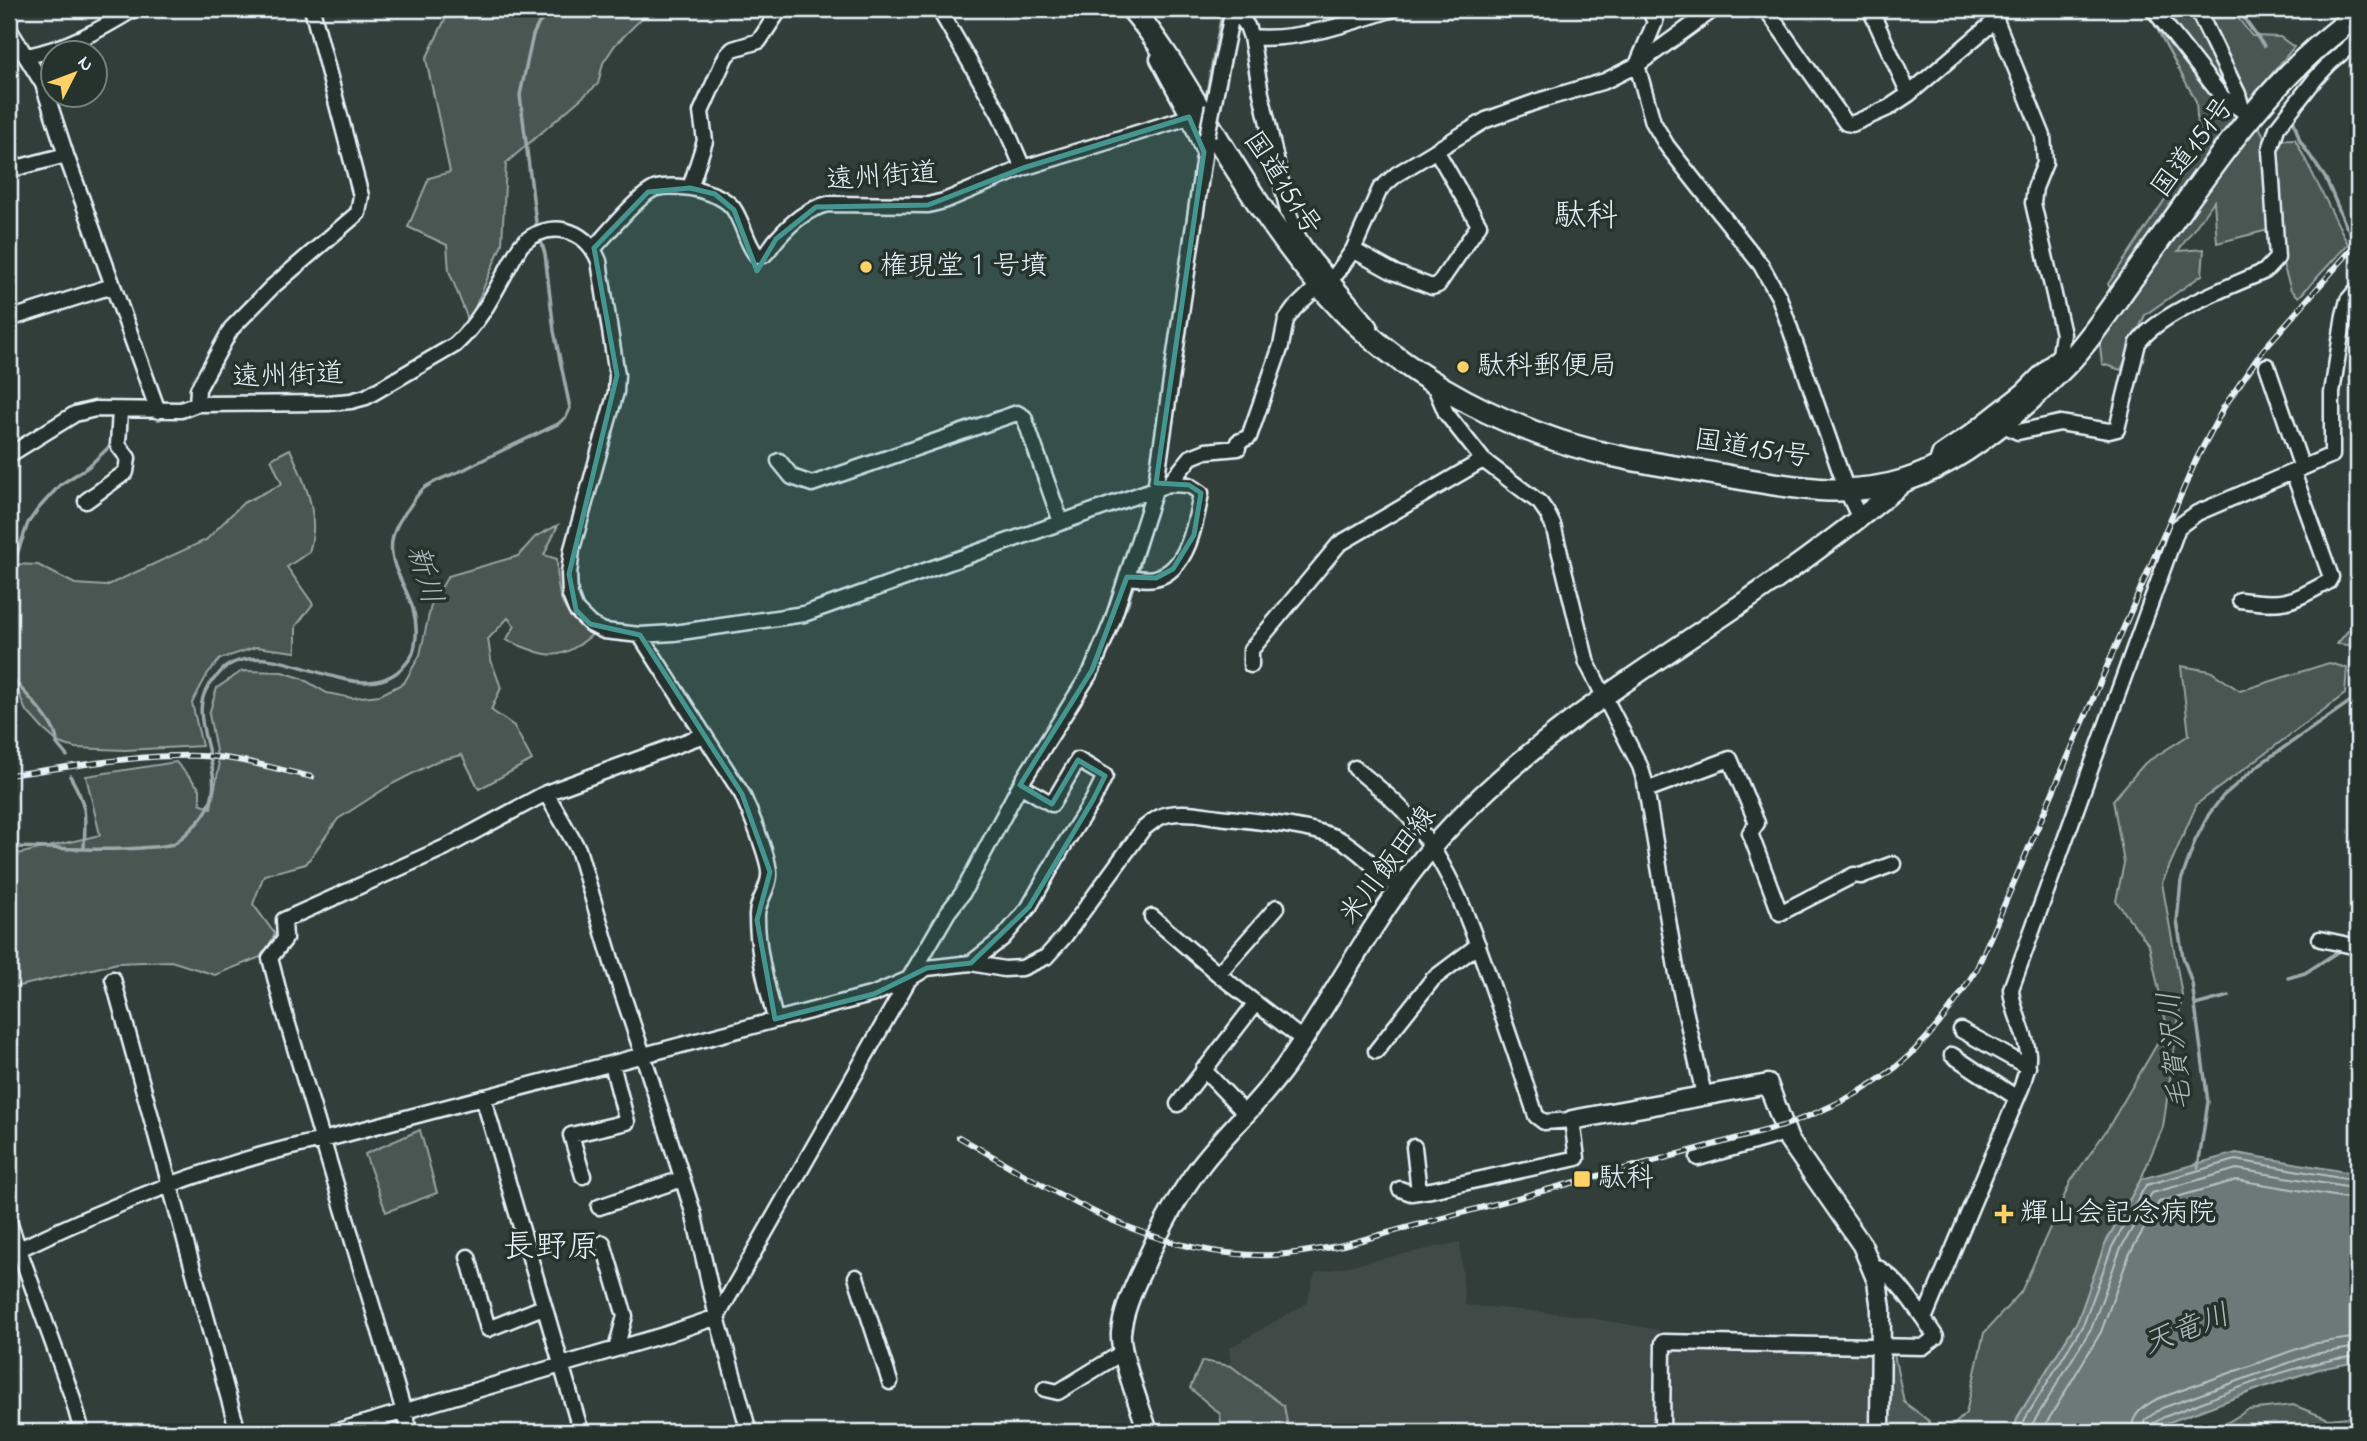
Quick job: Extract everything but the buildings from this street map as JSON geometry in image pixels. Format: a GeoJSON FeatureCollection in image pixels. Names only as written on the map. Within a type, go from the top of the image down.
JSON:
{"type":"FeatureCollection","features":[{"type":"Feature","properties":{"kind":"highway","name":"国道151号"},"geometry":{"type":"LineString","coordinates":[[1132,9],[1164,52],[1259,205],[1299,262],[1324,284],[1372,337],[1433,382],[1482,410],[1519,426],[1605,453],[1797,488],[1847,491],[1907,480],[1935,468],[2002,424],[2051,380],[2084,344],[2245,115],[2312,51],[2358,15]]}},
{"type":"Feature","properties":{"kind":"main road","name":"米川飯田線"},"geometry":{"type":"LineString","coordinates":[[1148,1432],[1120,1335],[1138,1279],[1156,1239],[1202,1164],[1285,1066],[1398,888],[1431,847],[1496,783],[1604,695],[1779,578],[1860,519],[1907,480]]}},
{"type":"Feature","properties":{"kind":"main road"},"geometry":{"type":"LineString","coordinates":[[1572,1120],[1768,1084],[1785,1133],[1862,1245],[1877,1281],[1881,1309],[1880,1432]]}},
{"type":"Feature","properties":{"kind":"street"},"geometry":{"type":"LineString","coordinates":[[27,56],[54,50],[97,32],[134,9]]}},
{"type":"Feature","properties":{"kind":"street"},"geometry":{"type":"LineString","coordinates":[[197,404],[198,389],[231,329],[272,287],[358,213],[360,197],[312,9]]}},
{"type":"Feature","properties":{"kind":"street"},"geometry":{"type":"LineString","coordinates":[[690,188],[705,141],[701,112],[726,56],[733,50],[759,41],[780,9]]}},
{"type":"Feature","properties":{"kind":"street"},"geometry":{"type":"LineString","coordinates":[[939,9],[1000,115],[1023,167]]}},
{"type":"Feature","properties":{"kind":"street"},"geometry":{"type":"LineString","coordinates":[[1234,9],[1247,26],[1251,37],[1288,212],[1298,237],[1324,284]]}},
{"type":"Feature","properties":{"kind":"street"},"geometry":{"type":"LineString","coordinates":[[334,1432],[718,1317],[909,979],[948,912],[962,894],[1020,785],[1092,670],[1112,622],[1155,489],[1204,152],[1234,9]]}},
{"type":"Feature","properties":{"kind":"street"},"geometry":{"type":"LineString","coordinates":[[1251,37],[1310,32],[1393,9]]}},
{"type":"Feature","properties":{"kind":"street"},"geometry":{"type":"LineString","coordinates":[[1649,9],[1655,22],[1637,65],[1653,122],[1667,146],[1761,265],[1779,297],[1847,491],[1860,519]]}},
{"type":"Feature","properties":{"kind":"street"},"geometry":{"type":"LineString","coordinates":[[1169,484],[1191,457],[1206,451],[1238,448],[1238,442],[1249,437],[1281,346],[1286,320],[1294,309],[1324,284],[1353,250],[1380,189],[1397,174],[1486,120],[1605,81],[1637,65],[1714,9]]}},
{"type":"Feature","properties":{"kind":"street"},"geometry":{"type":"LineString","coordinates":[[1766,9],[1846,123],[1852,124],[1888,108],[1909,94],[1993,15],[2043,136],[2045,163],[2035,188],[2033,203],[2063,334],[2063,345],[2060,354],[2023,391],[1940,453],[1935,468]]}},
{"type":"Feature","properties":{"kind":"street"},"geometry":{"type":"LineString","coordinates":[[1870,9],[1909,94]]}},
{"type":"Feature","properties":{"kind":"street"},"geometry":{"type":"LineString","coordinates":[[2153,9],[2224,98],[2245,115]]}},
{"type":"Feature","properties":{"kind":"street"},"geometry":{"type":"LineString","coordinates":[[2197,9],[2238,94],[2245,115]]}},
{"type":"Feature","properties":{"kind":"street"},"geometry":{"type":"LineString","coordinates":[[9,29],[43,84],[158,411]]}},
{"type":"Feature","properties":{"kind":"street"},"geometry":{"type":"LineString","coordinates":[[2002,424],[2018,432],[2060,423],[2109,431],[2117,429],[2138,343],[2143,336],[2161,320],[2265,271],[2277,258],[2270,150],[2274,133],[2330,62],[2358,39]]}},
{"type":"Feature","properties":{"kind":"street"},"geometry":{"type":"LineString","coordinates":[[1164,52],[1158,60],[1189,117],[1204,152]]}},
{"type":"Feature","properties":{"kind":"street","name":"遠州街道"},"geometry":{"type":"LineString","coordinates":[[9,455],[75,414],[95,409],[181,410],[197,404],[328,403],[366,397],[456,345],[467,335],[478,323],[521,245],[530,236],[558,228],[581,236],[594,248],[655,188],[690,188],[715,194],[728,202],[745,228],[750,245],[758,256],[764,255],[776,239],[804,213],[816,207],[828,204],[928,205],[944,201],[1023,167],[1189,117]]}},
{"type":"Feature","properties":{"kind":"street"},"geometry":{"type":"LineString","coordinates":[[1353,250],[1393,272],[1432,287],[1438,285],[1479,225],[1436,150]]}},
{"type":"Feature","properties":{"kind":"street"},"geometry":{"type":"LineString","coordinates":[[9,170],[66,155]]}},
{"type":"Feature","properties":{"kind":"street"},"geometry":{"type":"LineString","coordinates":[[594,248],[602,274],[617,375],[616,392],[572,549],[569,573],[570,595],[576,610],[590,624],[604,631],[640,635],[674,634],[804,614],[1169,484],[1189,485],[1201,493],[1194,535],[1173,569],[1156,578],[1127,577]]}},
{"type":"Feature","properties":{"kind":"street"},"geometry":{"type":"LineString","coordinates":[[9,318],[112,286]]}},
{"type":"Feature","properties":{"kind":"street"},"geometry":{"type":"LineString","coordinates":[[1924,1319],[2028,1067],[2028,1052],[2011,989],[2179,527],[2197,513],[2332,455],[2332,393],[2344,315],[2348,300],[2358,292]]}},
{"type":"Feature","properties":{"kind":"street"},"geometry":{"type":"LineString","coordinates":[[2240,600],[2272,604],[2287,602],[2298,599],[2328,582],[2331,577],[2267,366]]}},
{"type":"Feature","properties":{"kind":"street"},"geometry":{"type":"LineString","coordinates":[[1433,382],[1446,413],[1483,460],[1541,503],[1553,525],[1587,663],[1640,766],[1677,974],[1704,1096]]}},
{"type":"Feature","properties":{"kind":"street"},"geometry":{"type":"LineString","coordinates":[[86,501],[126,472],[128,458],[118,445],[120,410]]}},
{"type":"Feature","properties":{"kind":"street"},"geometry":{"type":"LineString","coordinates":[[779,461],[792,477],[812,484],[1017,413],[1024,417],[1061,522]]}},
{"type":"Feature","properties":{"kind":"street"},"geometry":{"type":"LineString","coordinates":[[1251,665],[1251,650],[1339,544],[1483,460]]}},
{"type":"Feature","properties":{"kind":"street"},"geometry":{"type":"LineString","coordinates":[[640,635],[742,794],[770,872],[757,911],[757,920],[775,1019]]}},
{"type":"Feature","properties":{"kind":"street"},"geometry":{"type":"LineString","coordinates":[[410,1432],[270,958],[285,939],[285,919],[446,847],[546,793],[704,735]]}},
{"type":"Feature","properties":{"kind":"street"},"geometry":{"type":"LineString","coordinates":[[1646,790],[1730,759],[1757,823],[1750,833],[1780,913],[1854,875],[1870,873],[1893,864]]}},
{"type":"Feature","properties":{"kind":"street"},"geometry":{"type":"LineString","coordinates":[[971,963],[1003,938],[1029,907],[1105,776],[1078,760],[1052,804],[1020,785]]}},
{"type":"Feature","properties":{"kind":"street"},"geometry":{"type":"LineString","coordinates":[[1355,768],[1403,810],[1451,879],[1478,944],[1536,1116],[1544,1122],[1572,1120],[1577,1158],[1419,1192],[1411,1193],[1400,1189]]}},
{"type":"Feature","properties":{"kind":"street"},"geometry":{"type":"LineString","coordinates":[[546,793],[578,849],[693,1212],[749,1432]]}},
{"type":"Feature","properties":{"kind":"street"},"geometry":{"type":"LineString","coordinates":[[14,1252],[171,1186],[279,1149],[323,1140],[874,994],[927,968],[971,963],[1004,969],[1022,968],[1046,957],[1065,936],[1143,829],[1157,818],[1170,814],[1185,813],[1249,821],[1314,831],[1337,838],[1398,888]]}},
{"type":"Feature","properties":{"kind":"street"},"geometry":{"type":"LineString","coordinates":[[1218,974],[1277,907]]}},
{"type":"Feature","properties":{"kind":"street"},"geometry":{"type":"LineString","coordinates":[[1152,917],[1218,974],[1302,1039]]}},
{"type":"Feature","properties":{"kind":"street"},"geometry":{"type":"LineString","coordinates":[[2320,939],[2357,947]]}},
{"type":"Feature","properties":{"kind":"street"},"geometry":{"type":"LineString","coordinates":[[1376,1051],[1433,979],[1478,944]]}},
{"type":"Feature","properties":{"kind":"street"},"geometry":{"type":"LineString","coordinates":[[113,979],[238,1432]]}},
{"type":"Feature","properties":{"kind":"street"},"geometry":{"type":"LineString","coordinates":[[1178,1104],[1255,1004]]}},
{"type":"Feature","properties":{"kind":"street"},"geometry":{"type":"LineString","coordinates":[[1961,1030],[2028,1067]]}},
{"type":"Feature","properties":{"kind":"street"},"geometry":{"type":"LineString","coordinates":[[1952,1055],[2017,1098]]}},
{"type":"Feature","properties":{"kind":"street"},"geometry":{"type":"LineString","coordinates":[[583,1176],[571,1135],[627,1122],[612,1064]]}},
{"type":"Feature","properties":{"kind":"street"},"geometry":{"type":"LineString","coordinates":[[1203,1069],[1245,1113]]}},
{"type":"Feature","properties":{"kind":"street"},"geometry":{"type":"LineString","coordinates":[[483,1097],[581,1432]]}},
{"type":"Feature","properties":{"kind":"street"},"geometry":{"type":"LineString","coordinates":[[1698,1158],[1785,1133]]}},
{"type":"Feature","properties":{"kind":"street"},"geometry":{"type":"LineString","coordinates":[[1414,1147],[1419,1192]]}},
{"type":"Feature","properties":{"kind":"street"},"geometry":{"type":"LineString","coordinates":[[599,1207],[682,1179]]}},
{"type":"Feature","properties":{"kind":"street"},"geometry":{"type":"LineString","coordinates":[[9,1222],[14,1252],[72,1396],[82,1432]]}},
{"type":"Feature","properties":{"kind":"street"},"geometry":{"type":"LineString","coordinates":[[603,1243],[625,1316],[616,1349]]}},
{"type":"Feature","properties":{"kind":"street"},"geometry":{"type":"LineString","coordinates":[[468,1257],[488,1329],[543,1307]]}},
{"type":"Feature","properties":{"kind":"street"},"geometry":{"type":"LineString","coordinates":[[1662,1432],[1663,1342],[1923,1348],[1936,1337],[1893,1278],[1885,1270],[1871,1264]]}},
{"type":"Feature","properties":{"kind":"street"},"geometry":{"type":"LineString","coordinates":[[856,1277],[890,1382]]}},
{"type":"Feature","properties":{"kind":"street"},"geometry":{"type":"LineString","coordinates":[[1045,1389],[1058,1392],[1124,1352]]}},
{"type":"Feature","properties":{"kind":"highlighted area"},"geometry":{"type":"Polygon","coordinates":[[[1189,117],[1204,152],[1156,483],[1189,485],[1201,493],[1194,535],[1173,569],[1156,578],[1127,577],[1092,670],[1020,785],[1052,804],[1078,760],[1105,776],[1029,907],[971,963],[927,968],[874,994],[775,1019],[757,920],[770,872],[742,794],[640,635],[590,624],[576,610],[569,574],[617,375],[594,248],[648,192],[690,188],[715,194],[734,210],[757,271],[776,239],[816,207],[928,205],[1023,168],[1189,117]]]}},
{"type":"Feature","properties":{"kind":"shaded area"},"geometry":{"type":"Polygon","coordinates":[[[450,9],[658,9],[642,18],[615,45],[603,63],[598,84],[506,163],[502,244],[469,322],[449,271],[447,245],[408,227],[429,178],[450,172],[426,59],[450,9]]]}},
{"type":"Feature","properties":{"kind":"shaded area"},"geometry":{"type":"Polygon","coordinates":[[[2146,9],[2231,9],[2252,36],[2280,37],[2294,47],[2247,104],[2266,140],[2295,139],[2348,244],[2299,297],[2291,290],[2272,229],[2217,243],[2214,201],[2178,251],[2204,249],[2202,275],[2145,315],[2121,370],[2102,364],[2099,336],[2121,310],[2108,284],[2199,149],[2196,101],[2146,9]]]}},
{"type":"Feature","properties":{"kind":"shaded area"},"geometry":{"type":"Polygon","coordinates":[[[290,449],[310,499],[313,525],[309,552],[287,567],[313,604],[296,626],[296,652],[256,647],[220,659],[208,673],[192,703],[202,746],[125,750],[75,748],[59,743],[25,709],[9,666],[9,568],[12,564],[38,565],[75,584],[106,586],[206,540],[243,503],[282,484],[271,459],[290,449]]]}},
{"type":"Feature","properties":{"kind":"shaded area"},"geometry":{"type":"Polygon","coordinates":[[[558,525],[544,555],[557,559],[558,585],[567,611],[593,634],[570,650],[551,655],[506,640],[515,626],[508,618],[488,639],[491,660],[501,688],[491,710],[514,726],[532,760],[479,789],[462,755],[437,761],[392,784],[338,819],[306,864],[264,875],[253,904],[275,934],[263,956],[215,975],[171,961],[118,963],[15,987],[9,991],[9,856],[100,835],[86,776],[176,762],[200,789],[200,803],[211,808],[219,767],[209,714],[217,688],[242,671],[282,672],[301,678],[327,693],[352,698],[380,695],[404,683],[420,655],[431,605],[448,576],[518,556],[535,537],[558,525]]]}},
{"type":"Feature","properties":{"kind":"shaded area"},"geometry":{"type":"Polygon","coordinates":[[[2358,625],[2358,646],[2337,644],[2352,626],[2358,625]]]}},
{"type":"Feature","properties":{"kind":"shaded area"},"geometry":{"type":"Polygon","coordinates":[[[2329,663],[2347,668],[2345,694],[2197,804],[2162,883],[2182,995],[2163,1127],[2141,1179],[2105,1244],[2078,1320],[2018,1416],[2013,1432],[1947,1432],[1966,1413],[1984,1333],[2021,1292],[2071,1181],[2108,1128],[2167,1027],[2149,945],[2116,901],[2124,863],[2113,800],[2145,763],[2189,735],[2181,666],[2210,671],[2240,691],[2329,663]]]}},
{"type":"Feature","properties":{"kind":"shaded area"},"geometry":{"type":"Polygon","coordinates":[[[420,1130],[437,1193],[386,1212],[365,1154],[420,1130]]]}},
{"type":"Feature","properties":{"kind":"shaded area"},"geometry":{"type":"Polygon","coordinates":[[[1460,1242],[1465,1305],[1574,1315],[1659,1330],[1657,1432],[1291,1432],[1284,1406],[1231,1366],[1229,1348],[1307,1303],[1315,1273],[1460,1242]]]}},
{"type":"Feature","properties":{"kind":"shaded area"},"geometry":{"type":"Polygon","coordinates":[[[1677,1349],[1870,1353],[1875,1357],[1874,1432],[1669,1432],[1669,1355],[1677,1349]]]}},
{"type":"Feature","properties":{"kind":"shaded area"},"geometry":{"type":"Polygon","coordinates":[[[1890,1354],[1894,1354],[1904,1402],[1929,1421],[1931,1432],[1885,1432],[1890,1354]]]}},
{"type":"Feature","properties":{"kind":"shaded area"},"geometry":{"type":"Polygon","coordinates":[[[1202,1361],[1231,1366],[1284,1406],[1289,1432],[1222,1432],[1220,1414],[1190,1388],[1202,1361]]]}},
{"type":"Feature","properties":{"kind":"shaded area"},"geometry":{"type":"Polygon","coordinates":[[[2293,1405],[2329,1419],[2358,1416],[2358,1432],[2212,1432],[2248,1410],[2293,1405]]]}},
{"type":"Feature","properties":{"kind":"water","name":"天竜川"},"geometry":{"type":"Polygon","coordinates":[[[2236,1153],[2358,1174],[2358,1362],[2319,1369],[2264,1387],[2167,1423],[2152,1432],[2013,1432],[2018,1417],[2078,1320],[2105,1244],[2141,1179],[2236,1153]]]}},
{"type":"Feature","properties":{"kind":"waterway","name":"新川"},"geometry":{"type":"LineString","coordinates":[[537,230],[520,95],[533,35],[539,23],[555,9]]}},
{"type":"Feature","properties":{"kind":"waterway","name":"毛賀沢川"},"geometry":{"type":"LineString","coordinates":[[2237,9],[2264,46]]}},
{"type":"Feature","properties":{"kind":"waterway"},"geometry":{"type":"LineString","coordinates":[[1206,98],[1222,14]]}},
{"type":"Feature","properties":{"kind":"waterway","name":"毛賀沢川"},"geometry":{"type":"LineString","coordinates":[[2292,116],[2300,141],[2326,179],[2346,226],[2358,240]]}},
{"type":"Feature","properties":{"kind":"waterway","name":"新川"},"geometry":{"type":"LineString","coordinates":[[9,847],[124,849],[165,846],[181,839],[208,808],[213,789],[212,769],[201,710],[205,693],[220,672],[231,664],[255,658],[279,661],[351,681],[373,682],[394,675],[411,657],[416,637],[415,618],[393,558],[392,543],[396,527],[424,488],[558,424],[566,417],[570,408],[554,331],[545,254],[540,237]]}},
{"type":"Feature","properties":{"kind":"waterway"},"geometry":{"type":"LineString","coordinates":[[9,577],[28,523],[38,509],[60,485],[88,467],[109,447]]}},
{"type":"Feature","properties":{"kind":"waterway"},"geometry":{"type":"LineString","coordinates":[[1138,571],[1157,505]]}},
{"type":"Feature","properties":{"kind":"waterway"},"geometry":{"type":"LineString","coordinates":[[1119,622],[1134,582]]}},
{"type":"Feature","properties":{"kind":"waterway"},"geometry":{"type":"LineString","coordinates":[[9,639],[9,661]]}},
{"type":"Feature","properties":{"kind":"waterway"},"geometry":{"type":"LineString","coordinates":[[9,675],[46,718],[56,736],[57,744],[67,756]]}},
{"type":"Feature","properties":{"kind":"waterway","name":"毛賀沢川"},"geometry":{"type":"LineString","coordinates":[[2198,1167],[2208,1102],[2192,983],[2183,957],[2177,921],[2181,881],[2195,841],[2209,814],[2223,796],[2260,764],[2358,696]]}},
{"type":"Feature","properties":{"kind":"waterway"},"geometry":{"type":"LineString","coordinates":[[70,776],[84,810],[84,847]]}},
{"type":"Feature","properties":{"kind":"waterway"},"geometry":{"type":"LineString","coordinates":[[2288,978],[2305,973],[2342,949]]}},
{"type":"Feature","properties":{"kind":"waterway"},"geometry":{"type":"LineString","coordinates":[[2195,1005],[2229,996]]}},
{"type":"Feature","properties":{"kind":"railway"},"geometry":{"type":"LineString","coordinates":[[959,1137],[1071,1200],[1148,1234],[1188,1246],[1230,1253],[1274,1255],[1343,1245],[1783,1126],[1846,1099],[1872,1084],[1896,1067],[1938,1025],[1977,968],[2196,460],[2224,407],[2263,350],[2358,242]]}},
{"type":"Feature","properties":{"kind":"railway"},"geometry":{"type":"LineString","coordinates":[[9,775],[129,759],[201,756],[243,761],[312,777]]}},
{"type":"Feature","properties":{"kind":"place","name":"権現堂１号墳"},"geometry":{"type":"Point","coordinates":[866,267]}},
{"type":"Feature","properties":{"kind":"place","name":"駄科郵便局"},"geometry":{"type":"Point","coordinates":[1463,367]}},
{"type":"Feature","properties":{"kind":"place","name":"駄科"},"geometry":{"type":"Point","coordinates":[1582,1179]}},
{"type":"Feature","properties":{"kind":"place","name":"輝山会記念病院"},"geometry":{"type":"Point","coordinates":[2004,1214]}},
{"type":"Feature","properties":{"kind":"district","name":"駄科"},"geometry":{"type":"Point","coordinates":[1586,217]}},
{"type":"Feature","properties":{"kind":"district","name":"長野原"},"geometry":{"type":"Point","coordinates":[551,1248]}}]}
